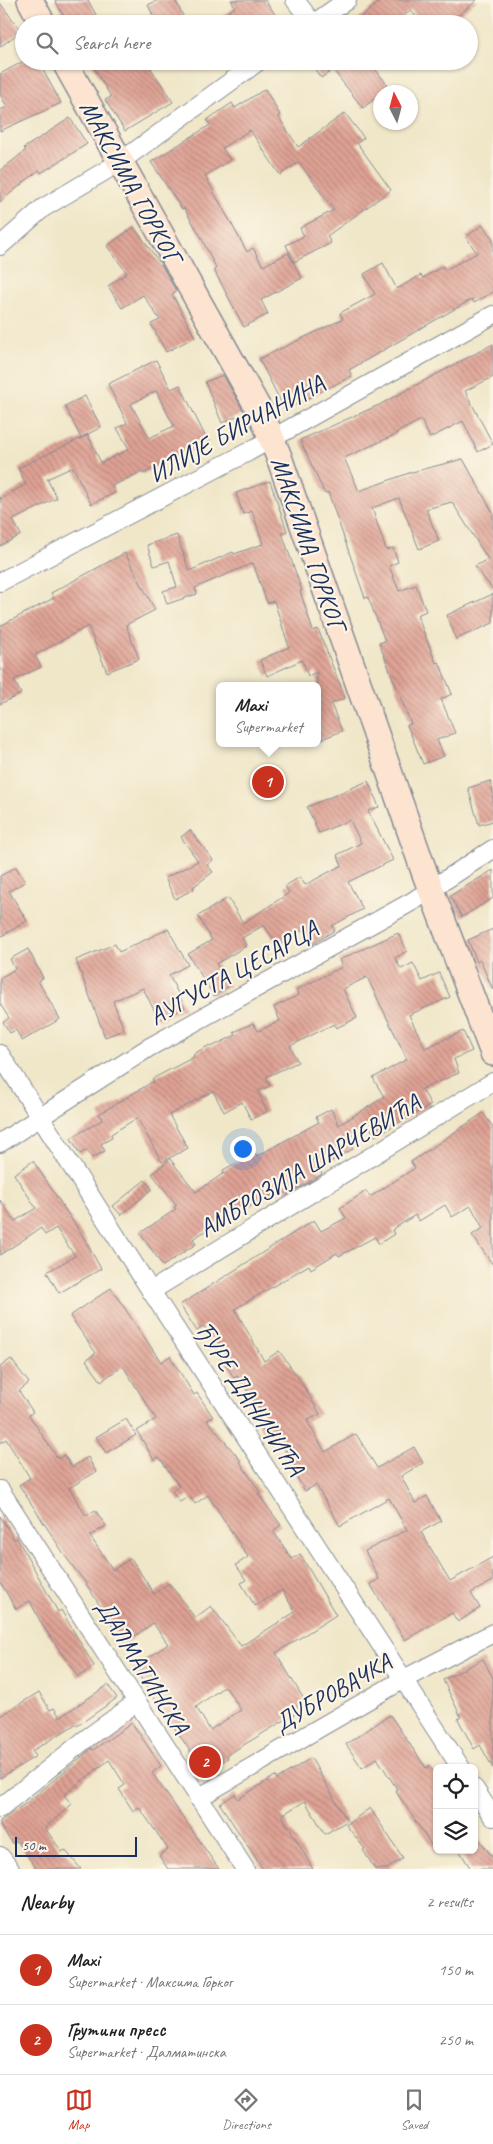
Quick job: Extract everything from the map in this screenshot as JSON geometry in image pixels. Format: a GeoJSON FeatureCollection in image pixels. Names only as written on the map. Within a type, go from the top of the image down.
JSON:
{"type":"FeatureCollection","features":[{"type":"Feature","properties":{"kind":"street"},"geometry":{"type":"LineString","coordinates":[[30,0],[38,15]]}},
{"type":"Feature","properties":{"kind":"street"},"geometry":{"type":"LineString","coordinates":[[295,0],[306,15]]}},
{"type":"Feature","properties":{"kind":"street"},"geometry":{"type":"LineString","coordinates":[[326,15],[347,0]]}},
{"type":"Feature","properties":{"kind":"street","name":"МАКСИМА ГОРКОГ"},"geometry":{"type":"LineString","coordinates":[[69,70],[262,415],[431,890],[493,1053]]}},
{"type":"Feature","properties":{"kind":"street"},"geometry":{"type":"LineString","coordinates":[[0,246],[44,208],[120,162],[247,70]]}},
{"type":"Feature","properties":{"kind":"street","name":"ИЛИЈЕ БИРЧАНИНА"},"geometry":{"type":"LineString","coordinates":[[0,582],[272,439],[493,315]]}},
{"type":"Feature","properties":{"kind":"street","name":"АУГУСТА ЦЕСАРЦА"},"geometry":{"type":"LineString","coordinates":[[0,1143],[148,1048],[431,890],[493,848]]}},
{"type":"Feature","properties":{"kind":"street","name":"ЂУРЕ ДАНИЧИЋА"},"geometry":{"type":"LineString","coordinates":[[0,1054],[151,1291],[458,1764]]}},
{"type":"Feature","properties":{"kind":"street","name":"АМБРОЗИЈА ШАРЧЕВИЋА"},"geometry":{"type":"LineString","coordinates":[[151,1291],[493,1082]]}},
{"type":"Feature","properties":{"kind":"street","name":"ДАЛМАТИНСКА"},"geometry":{"type":"LineString","coordinates":[[0,1490],[245,1869]]}},
{"type":"Feature","properties":{"kind":"street","name":"ДУБРОВАЧКА"},"geometry":{"type":"LineString","coordinates":[[198,1798],[404,1679],[493,1633]]}},
{"type":"Feature","properties":{"kind":"street"},"geometry":{"type":"LineString","coordinates":[[0,1808],[87,1738],[137,1702]]}},
{"type":"Feature","properties":{"kind":"street"},"geometry":{"type":"LineString","coordinates":[[478,1794],[493,1817]]}},
{"type":"Feature","properties":{"kind":"street"},"geometry":{"type":"LineString","coordinates":[[0,1856],[10,1869]]}},
{"type":"Feature","properties":{"kind":"building"},"geometry":{"type":"Polygon","coordinates":[[[55,0],[88,0],[96,15],[63,15],[55,0]]]}},
{"type":"Feature","properties":{"kind":"building"},"geometry":{"type":"Polygon","coordinates":[[[158,0],[175,0],[182,15],[153,15],[148,5],[158,0]]]}},
{"type":"Feature","properties":{"kind":"building"},"geometry":{"type":"Polygon","coordinates":[[[231,0],[265,0],[276,15],[223,15],[235,7],[231,0]]]}},
{"type":"Feature","properties":{"kind":"building"},"geometry":{"type":"Polygon","coordinates":[[[382,0],[477,0],[459,15],[415,15],[411,10],[405,15],[363,15],[382,0]]]}},
{"type":"Feature","properties":{"kind":"building"},"geometry":{"type":"Polygon","coordinates":[[[0,3],[15,23],[15,36],[0,47],[0,3]]]}},
{"type":"Feature","properties":{"kind":"building"},"geometry":{"type":"Polygon","coordinates":[[[15,66],[15,70],[43,70],[61,103],[0,131],[0,110],[7,107],[0,94],[0,74],[15,66]]]}},
{"type":"Feature","properties":{"kind":"building"},"geometry":{"type":"Polygon","coordinates":[[[95,70],[152,70],[173,102],[125,131],[105,100],[111,97],[95,70]]]}},
{"type":"Feature","properties":{"kind":"building"},"geometry":{"type":"Polygon","coordinates":[[[315,70],[333,70],[321,78],[315,70]]]}},
{"type":"Feature","properties":{"kind":"building"},"geometry":{"type":"Polygon","coordinates":[[[333,70],[376,70],[387,85],[373,85],[373,100],[363,108],[333,70]]]}},
{"type":"Feature","properties":{"kind":"building"},"geometry":{"type":"Polygon","coordinates":[[[265,89],[280,115],[278,116],[298,147],[345,113],[364,138],[357,143],[391,190],[327,236],[331,243],[294,262],[286,245],[304,236],[300,228],[334,210],[299,162],[280,175],[250,130],[222,148],[230,160],[205,176],[247,252],[253,248],[263,266],[288,253],[302,278],[261,300],[268,314],[244,327],[214,270],[216,268],[201,237],[184,208],[182,209],[151,162],[210,125],[207,120],[232,103],[235,108],[265,89]]]}},
{"type":"Feature","properties":{"kind":"building"},"geometry":{"type":"Polygon","coordinates":[[[70,118],[87,144],[41,173],[39,170],[0,202],[0,171],[26,150],[24,148],[70,118]]]}},
{"type":"Feature","properties":{"kind":"building"},"geometry":{"type":"Polygon","coordinates":[[[482,225],[493,239],[493,292],[474,303],[472,299],[349,370],[352,376],[285,410],[259,359],[343,319],[340,313],[375,294],[364,274],[383,263],[397,289],[421,275],[423,278],[443,266],[445,270],[477,253],[466,237],[482,225]]]}},
{"type":"Feature","properties":{"kind":"building"},"geometry":{"type":"Polygon","coordinates":[[[134,227],[162,266],[176,291],[172,294],[195,337],[166,352],[151,324],[160,320],[143,295],[122,308],[108,286],[127,273],[107,246],[134,227]]]}},
{"type":"Feature","properties":{"kind":"building"},"geometry":{"type":"Polygon","coordinates":[[[493,344],[493,377],[465,391],[493,444],[478,452],[463,421],[430,438],[421,420],[397,434],[344,458],[359,491],[412,472],[463,459],[493,513],[493,590],[475,566],[488,559],[452,502],[426,509],[439,541],[419,549],[399,498],[372,508],[386,550],[393,548],[398,562],[389,566],[399,591],[416,585],[426,611],[417,615],[436,663],[439,662],[452,694],[441,699],[455,733],[437,740],[444,756],[423,764],[407,725],[411,724],[379,643],[385,641],[368,597],[365,598],[328,492],[325,494],[300,440],[379,405],[493,344]]]}},
{"type":"Feature","properties":{"kind":"building"},"geometry":{"type":"Polygon","coordinates":[[[156,360],[171,389],[180,385],[208,442],[143,474],[141,472],[112,486],[115,493],[91,504],[73,467],[47,479],[57,498],[13,520],[21,535],[0,546],[0,497],[1,499],[26,484],[18,468],[88,435],[101,463],[129,449],[117,428],[127,423],[108,384],[156,360]],[[156,391],[131,404],[149,438],[174,426],[156,391]]]}},
{"type":"Feature","properties":{"kind":"building"},"geometry":{"type":"Polygon","coordinates":[[[223,375],[245,413],[222,423],[205,382],[223,375]]]}},
{"type":"Feature","properties":{"kind":"building"},"geometry":{"type":"Polygon","coordinates":[[[85,396],[101,427],[81,438],[65,406],[85,396]]]}},
{"type":"Feature","properties":{"kind":"building"},"geometry":{"type":"Polygon","coordinates":[[[270,481],[287,531],[282,533],[302,591],[300,591],[313,631],[318,629],[345,698],[331,704],[342,731],[321,739],[321,682],[317,682],[317,672],[308,676],[302,660],[267,676],[260,660],[289,647],[274,601],[267,603],[253,563],[195,588],[197,594],[167,604],[163,591],[177,587],[169,561],[154,566],[147,545],[177,535],[189,571],[233,552],[234,554],[263,544],[252,511],[243,514],[236,493],[270,481]]]}},
{"type":"Feature","properties":{"kind":"building"},"geometry":{"type":"Polygon","coordinates":[[[125,553],[155,610],[126,625],[139,659],[107,672],[88,626],[35,655],[41,667],[14,680],[21,694],[0,704],[0,626],[54,598],[51,593],[125,553]]]}},
{"type":"Feature","properties":{"kind":"building"},"geometry":{"type":"Polygon","coordinates":[[[493,594],[493,623],[456,639],[447,615],[493,594]]]}},
{"type":"Feature","properties":{"kind":"building"},"geometry":{"type":"Polygon","coordinates":[[[368,781],[379,807],[368,811],[393,860],[348,882],[363,909],[332,926],[335,930],[311,945],[302,930],[278,946],[264,925],[242,938],[246,946],[216,964],[229,986],[214,996],[188,954],[212,940],[198,916],[228,898],[243,923],[289,893],[285,886],[300,877],[305,885],[342,865],[337,855],[361,843],[350,820],[319,833],[307,807],[368,781]]]}},
{"type":"Feature","properties":{"kind":"building"},"geometry":{"type":"Polygon","coordinates":[[[490,781],[493,792],[493,821],[479,825],[468,788],[490,781]]]}},
{"type":"Feature","properties":{"kind":"building"},"geometry":{"type":"Polygon","coordinates":[[[190,830],[213,860],[207,865],[213,872],[193,887],[194,889],[175,899],[165,878],[198,861],[181,837],[190,830]]]}},
{"type":"Feature","properties":{"kind":"building"},"geometry":{"type":"Polygon","coordinates":[[[16,867],[25,882],[9,891],[27,921],[0,937],[0,876],[16,867]]]}},
{"type":"Feature","properties":{"kind":"building"},"geometry":{"type":"Polygon","coordinates":[[[493,870],[493,898],[462,917],[450,896],[493,870]]]}},
{"type":"Feature","properties":{"kind":"building"},"geometry":{"type":"Polygon","coordinates":[[[168,929],[188,965],[169,975],[185,1008],[159,1020],[143,988],[113,1001],[124,1030],[105,1037],[76,960],[115,944],[119,952],[168,929]]]}},
{"type":"Feature","properties":{"kind":"building"},"geometry":{"type":"Polygon","coordinates":[[[493,929],[493,990],[480,960],[477,962],[468,940],[493,929]]]}},
{"type":"Feature","properties":{"kind":"building"},"geometry":{"type":"Polygon","coordinates":[[[398,933],[407,951],[395,958],[401,969],[413,963],[422,981],[439,973],[450,997],[409,1015],[425,1048],[463,1031],[472,1051],[454,1059],[459,1073],[422,1089],[431,1105],[375,1136],[369,1125],[347,1139],[353,1149],[318,1168],[322,1174],[287,1195],[283,1189],[244,1209],[242,1206],[193,1239],[196,1244],[163,1266],[140,1233],[176,1209],[174,1207],[177,1205],[152,1174],[170,1159],[196,1192],[224,1173],[223,1170],[255,1153],[257,1156],[319,1122],[316,1117],[331,1109],[339,1125],[384,1097],[373,1078],[407,1059],[367,977],[343,989],[357,1018],[336,1028],[334,1024],[290,1046],[298,1062],[266,1077],[270,1086],[258,1091],[267,1112],[251,1119],[242,1102],[224,1112],[213,1091],[169,1115],[188,1148],[162,1162],[137,1118],[111,1134],[112,1138],[101,1144],[105,1151],[92,1158],[87,1150],[80,1154],[71,1138],[102,1120],[99,1114],[154,1081],[152,1079],[194,1057],[193,1054],[236,1035],[234,1032],[253,1023],[258,1031],[280,1021],[274,1007],[299,995],[296,990],[342,967],[339,960],[398,933]]]}},
{"type":"Feature","properties":{"kind":"building"},"geometry":{"type":"Polygon","coordinates":[[[28,949],[43,978],[38,981],[60,1019],[22,1041],[16,1030],[10,1033],[3,1022],[9,1018],[0,1004],[0,978],[15,969],[10,959],[28,949]]]}},
{"type":"Feature","properties":{"kind":"building"},"geometry":{"type":"Polygon","coordinates":[[[483,1113],[493,1127],[493,1265],[472,1235],[483,1228],[471,1206],[452,1217],[445,1205],[419,1221],[415,1215],[392,1230],[394,1234],[379,1244],[375,1237],[339,1256],[337,1253],[311,1269],[309,1265],[235,1309],[264,1361],[279,1351],[300,1380],[320,1414],[307,1421],[325,1452],[356,1434],[377,1468],[414,1447],[423,1463],[401,1476],[415,1503],[427,1496],[441,1521],[421,1532],[450,1581],[493,1557],[493,1581],[471,1593],[480,1608],[458,1622],[452,1613],[405,1640],[370,1584],[379,1579],[365,1551],[407,1530],[389,1498],[340,1526],[316,1485],[305,1491],[293,1471],[296,1469],[278,1438],[270,1443],[257,1421],[265,1416],[237,1376],[234,1378],[204,1326],[197,1331],[180,1305],[314,1220],[321,1231],[346,1218],[340,1208],[366,1191],[370,1197],[415,1168],[411,1162],[483,1113]]]}},
{"type":"Feature","properties":{"kind":"building"},"geometry":{"type":"Polygon","coordinates":[[[33,1161],[84,1238],[101,1269],[59,1293],[47,1272],[75,1256],[56,1228],[45,1235],[41,1228],[0,1255],[0,1200],[15,1221],[36,1208],[14,1174],[33,1161]]]}},
{"type":"Feature","properties":{"kind":"building"},"geometry":{"type":"Polygon","coordinates":[[[145,1180],[152,1189],[121,1215],[113,1206],[145,1180]]]}},
{"type":"Feature","properties":{"kind":"building"},"geometry":{"type":"Polygon","coordinates":[[[111,1288],[161,1362],[170,1356],[194,1395],[197,1393],[213,1417],[207,1420],[241,1461],[260,1492],[258,1494],[281,1525],[273,1531],[292,1559],[300,1554],[336,1615],[276,1653],[308,1706],[227,1755],[228,1758],[205,1773],[134,1668],[168,1644],[153,1623],[124,1644],[85,1582],[68,1560],[19,1485],[30,1478],[6,1439],[0,1443],[0,1367],[11,1359],[29,1383],[19,1391],[33,1412],[29,1415],[58,1459],[64,1455],[72,1467],[88,1457],[96,1472],[69,1488],[86,1516],[95,1510],[106,1526],[90,1536],[113,1570],[131,1558],[154,1594],[169,1583],[195,1618],[211,1606],[241,1646],[295,1612],[282,1590],[255,1606],[241,1583],[246,1580],[236,1565],[248,1557],[208,1495],[195,1504],[189,1496],[180,1502],[172,1491],[179,1486],[159,1457],[154,1460],[137,1431],[156,1419],[123,1366],[101,1381],[86,1360],[96,1353],[70,1316],[111,1288]],[[225,1686],[196,1707],[210,1730],[241,1710],[225,1686]]]}},
{"type":"Feature","properties":{"kind":"building"},"geometry":{"type":"Polygon","coordinates":[[[126,1419],[136,1435],[106,1453],[96,1437],[126,1419]]]}},
{"type":"Feature","properties":{"kind":"building"},"geometry":{"type":"Polygon","coordinates":[[[0,1516],[14,1539],[17,1538],[58,1612],[61,1610],[94,1666],[78,1677],[41,1623],[30,1601],[16,1609],[0,1582],[0,1516]]]}},
{"type":"Feature","properties":{"kind":"building"},"geometry":{"type":"Polygon","coordinates":[[[483,1659],[493,1678],[493,1768],[480,1745],[474,1749],[458,1719],[461,1717],[443,1680],[483,1659]]]}},
{"type":"Feature","properties":{"kind":"building"},"geometry":{"type":"Polygon","coordinates":[[[108,1685],[117,1698],[77,1726],[76,1724],[32,1751],[36,1756],[0,1778],[0,1716],[39,1692],[50,1710],[54,1708],[60,1717],[108,1685]]]}},
{"type":"Feature","properties":{"kind":"building"},"geometry":{"type":"Polygon","coordinates":[[[390,1715],[426,1768],[429,1766],[433,1771],[433,1848],[395,1790],[397,1789],[377,1758],[362,1768],[346,1744],[390,1715]]]}},
{"type":"Feature","properties":{"kind":"building"},"geometry":{"type":"Polygon","coordinates":[[[132,1723],[161,1766],[152,1773],[219,1869],[168,1869],[159,1856],[168,1849],[139,1807],[133,1811],[119,1789],[125,1785],[109,1760],[64,1795],[72,1804],[45,1828],[62,1852],[65,1850],[81,1869],[37,1869],[17,1841],[13,1844],[0,1826],[0,1821],[29,1801],[92,1748],[93,1750],[132,1723]]]}},
{"type":"Feature","properties":{"kind":"building"},"geometry":{"type":"Polygon","coordinates":[[[311,1758],[347,1821],[325,1834],[305,1801],[282,1815],[313,1869],[263,1869],[220,1804],[235,1794],[238,1799],[275,1776],[277,1779],[311,1758]]]}},
{"type":"Feature","properties":{"kind":"building"},"geometry":{"type":"Polygon","coordinates":[[[370,1808],[403,1858],[387,1869],[375,1869],[363,1850],[365,1849],[346,1825],[370,1808]]]}},
{"type":"Feature","properties":{"kind":"building"},"geometry":{"type":"Polygon","coordinates":[[[478,1837],[493,1858],[493,1869],[471,1869],[462,1854],[478,1854],[478,1837]]]}},
{"type":"Feature","properties":{"kind":"place","name":"Maxi"},"geometry":{"type":"Point","coordinates":[268,782]}},
{"type":"Feature","properties":{"kind":"place","name":"Грутини пресс"},"geometry":{"type":"Point","coordinates":[205,1762]}}]}
